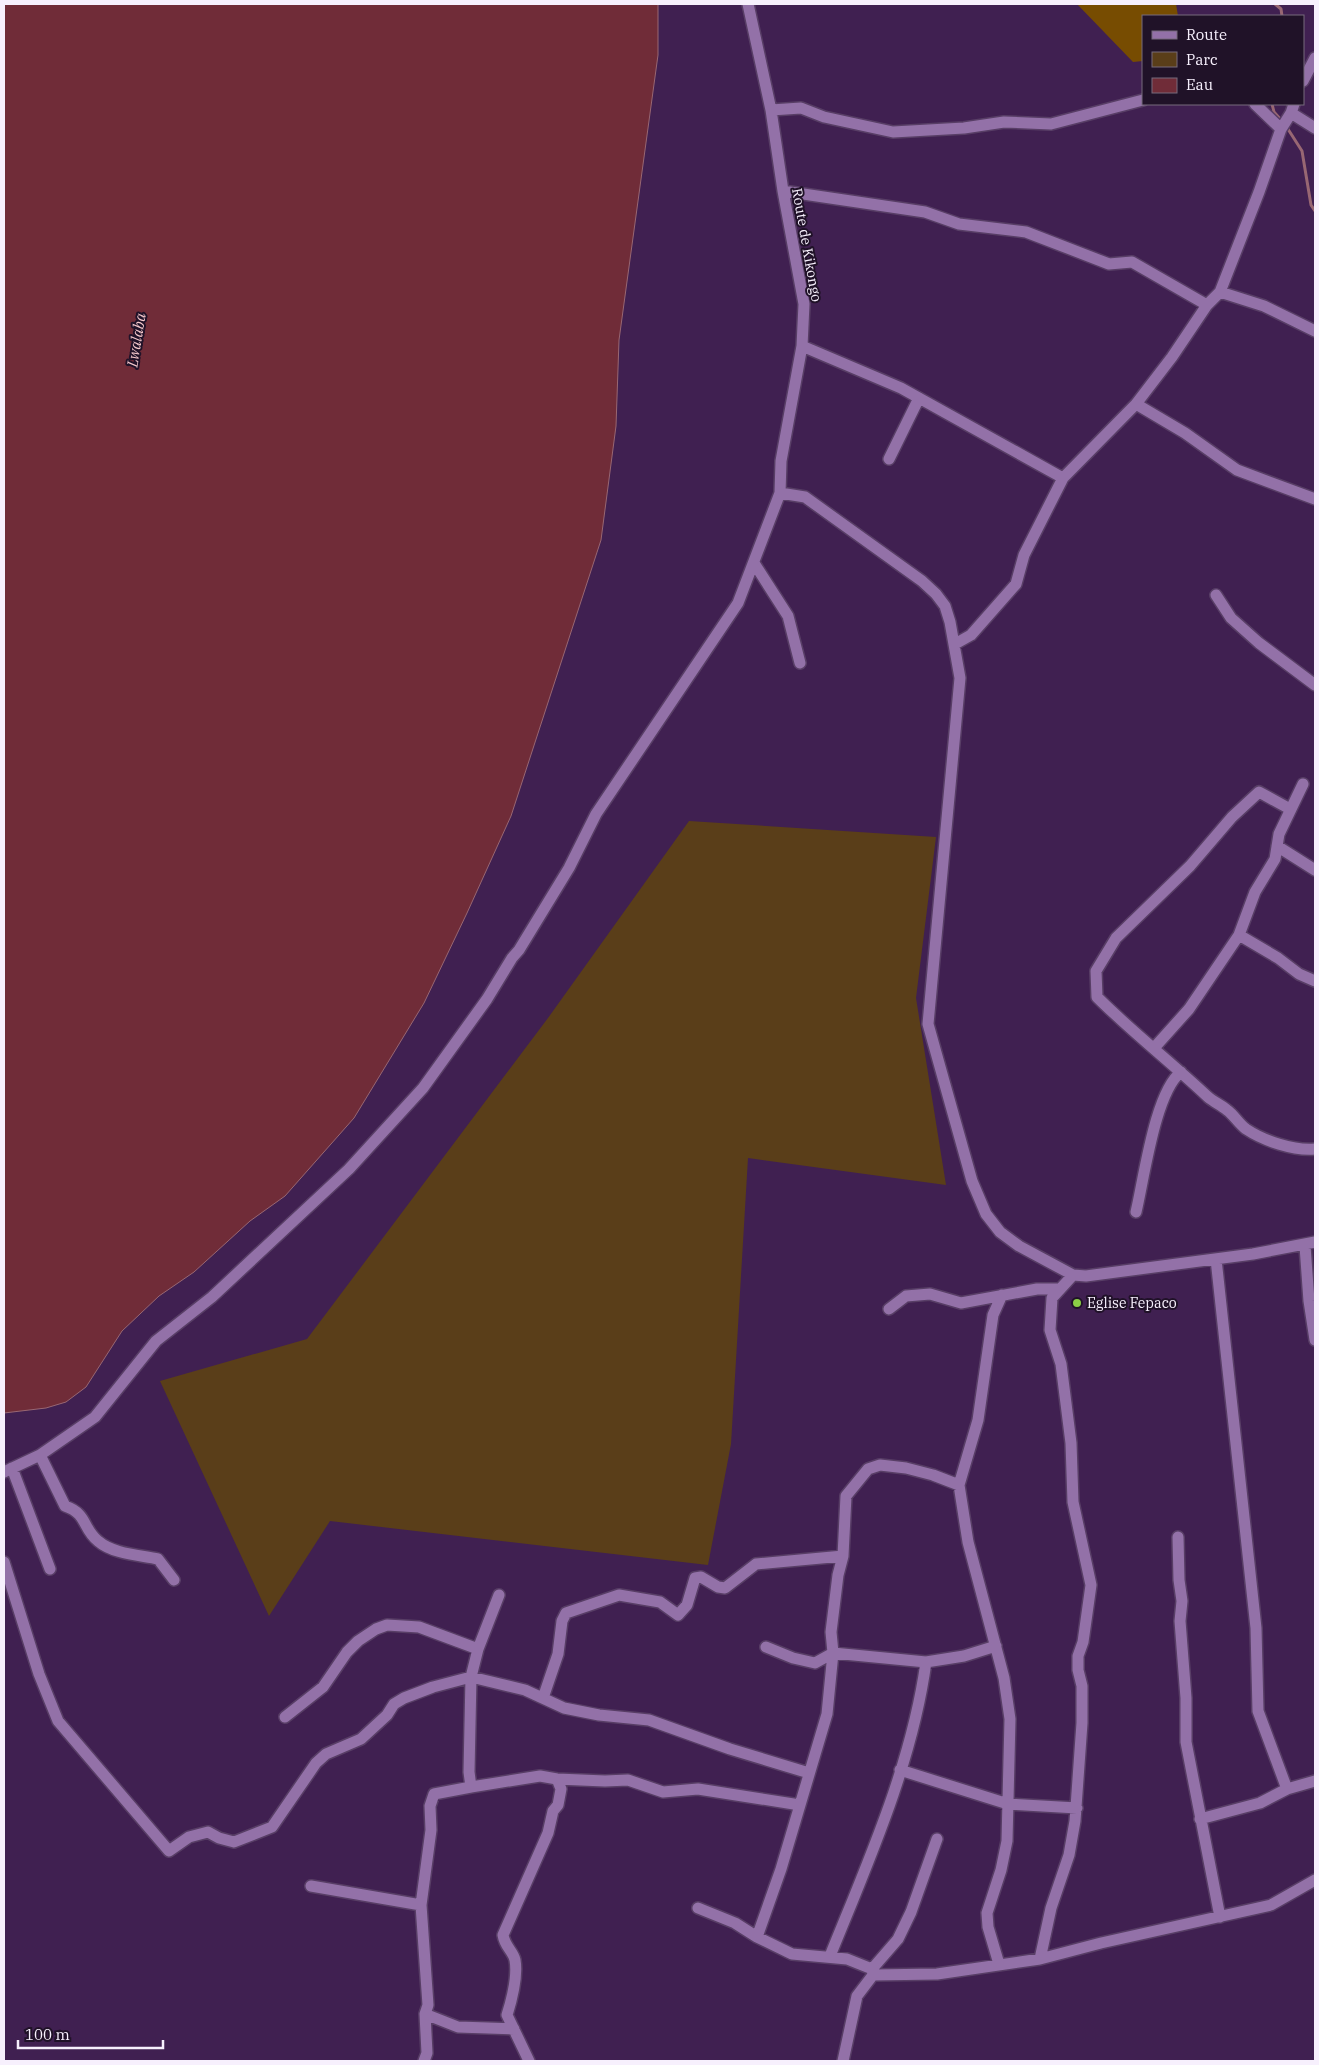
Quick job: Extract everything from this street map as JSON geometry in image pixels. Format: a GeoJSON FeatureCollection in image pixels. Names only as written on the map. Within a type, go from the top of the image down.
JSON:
{"type":"FeatureCollection","features":[{"type":"Feature","properties":{"kind":"street","name":"Route de Kikongo"},"geometry":{"type":"LineString","coordinates":[[8,1470],[40,1455],[95,1416],[156,1341],[212,1297],[349,1169],[423,1088],[487,999],[519,950],[569,868],[596,814],[738,604],[780,492],[781,461],[797,382],[802,346],[804,304],[783,191],[771,110],[748,4]]}},
{"type":"Feature","properties":{"kind":"street"},"geometry":{"type":"LineString","coordinates":[[1304,79],[1315,58]]}},
{"type":"Feature","properties":{"kind":"street"},"geometry":{"type":"LineString","coordinates":[[771,110],[801,108],[824,117],[893,132],[964,128],[1004,122],[1051,124],[1142,100]]}},
{"type":"Feature","properties":{"kind":"street"},"geometry":{"type":"LineString","coordinates":[[1256,105],[1281,129]]}},
{"type":"Feature","properties":{"kind":"street"},"geometry":{"type":"LineString","coordinates":[[955,644],[970,635],[1016,584],[1024,555],[1063,478],[1136,404],[1172,357],[1207,305],[1220,292],[1281,129],[1292,109],[1315,128]]}},
{"type":"Feature","properties":{"kind":"street"},"geometry":{"type":"LineString","coordinates":[[783,191],[925,212],[959,224],[1026,232],[1110,264],[1132,262],[1207,305]]}},
{"type":"Feature","properties":{"kind":"street"},"geometry":{"type":"LineString","coordinates":[[1220,292],[1264,306],[1315,332]]}},
{"type":"Feature","properties":{"kind":"street"},"geometry":{"type":"LineString","coordinates":[[802,346],[919,398],[1063,478]]}},
{"type":"Feature","properties":{"kind":"street"},"geometry":{"type":"LineString","coordinates":[[889,459],[919,398]]}},
{"type":"Feature","properties":{"kind":"street"},"geometry":{"type":"LineString","coordinates":[[1136,404],[1185,433],[1236,470],[1315,499]]}},
{"type":"Feature","properties":{"kind":"street"},"geometry":{"type":"LineString","coordinates":[[780,492],[805,497],[922,581],[945,606],[955,644],[960,678],[928,1024],[972,1181],[986,1214],[1000,1232],[1019,1246],[1072,1275],[1086,1276],[1216,1259],[1310,1244],[1309,1301],[1315,1340]]}},
{"type":"Feature","properties":{"kind":"street"},"geometry":{"type":"LineString","coordinates":[[754,563],[788,616],[800,662]]}},
{"type":"Feature","properties":{"kind":"street"},"geometry":{"type":"LineString","coordinates":[[1216,595],[1231,618],[1259,643],[1315,685]]}},
{"type":"Feature","properties":{"kind":"street"},"geometry":{"type":"LineString","coordinates":[[1154,1048],[1189,1010],[1240,935],[1255,892],[1275,858],[1279,834],[1303,784]]}},
{"type":"Feature","properties":{"kind":"street"},"geometry":{"type":"LineString","coordinates":[[1290,809],[1259,792],[1232,817],[1190,866],[1116,938],[1099,963],[1096,971],[1097,997],[1130,1030],[1154,1048],[1208,1097],[1228,1110],[1244,1128],[1262,1137],[1302,1150],[1315,1148]]}},
{"type":"Feature","properties":{"kind":"street"},"geometry":{"type":"LineString","coordinates":[[1277,846],[1315,870]]}},
{"type":"Feature","properties":{"kind":"street"},"geometry":{"type":"LineString","coordinates":[[1240,935],[1278,958],[1298,974],[1315,981]]}},
{"type":"Feature","properties":{"kind":"street"},"geometry":{"type":"LineString","coordinates":[[1136,1212],[1158,1114],[1174,1078],[1181,1072]]}},
{"type":"Feature","properties":{"kind":"street"},"geometry":{"type":"LineString","coordinates":[[1216,1259],[1256,1628],[1258,1711],[1287,1789]]}},
{"type":"Feature","properties":{"kind":"street"},"geometry":{"type":"LineString","coordinates":[[1040,1960],[1051,1908],[1068,1855],[1077,1808],[1082,1724],[1082,1686],[1078,1670],[1078,1656],[1083,1642],[1091,1585],[1073,1502],[1071,1443],[1061,1364],[1050,1330],[1052,1298],[1072,1275]]}},
{"type":"Feature","properties":{"kind":"street"},"geometry":{"type":"LineString","coordinates":[[889,1309],[906,1296],[930,1294],[961,1303],[1037,1289],[1058,1289]]}},
{"type":"Feature","properties":{"kind":"street"},"geometry":{"type":"LineString","coordinates":[[999,1964],[988,1927],[987,1914],[1001,1870],[1006,1841],[1010,1719],[1004,1678],[968,1542],[959,1485],[978,1420],[993,1315],[1002,1295]]}},
{"type":"Feature","properties":{"kind":"street"},"geometry":{"type":"LineString","coordinates":[[40,1455],[65,1506],[78,1510],[98,1542],[122,1552],[158,1558],[174,1580]]}},
{"type":"Feature","properties":{"kind":"street"},"geometry":{"type":"LineString","coordinates":[[757,1937],[782,1869],[827,1714],[834,1653],[831,1632],[838,1575],[843,1556],[846,1496],[868,1469],[880,1466],[906,1468],[933,1475],[959,1485]]}},
{"type":"Feature","properties":{"kind":"street"},"geometry":{"type":"LineString","coordinates":[[8,1470],[50,1569]]}},
{"type":"Feature","properties":{"kind":"street"},"geometry":{"type":"LineString","coordinates":[[1178,1537],[1178,1580],[1182,1601],[1180,1621],[1186,1698],[1186,1742],[1220,1917]]}},
{"type":"Feature","properties":{"kind":"street"},"geometry":{"type":"LineString","coordinates":[[543,1698],[558,1654],[562,1621],[566,1613],[619,1595],[660,1602],[678,1615],[688,1604],[695,1578],[701,1577],[718,1588],[725,1588],[756,1564],[843,1556]]}},
{"type":"Feature","properties":{"kind":"street"},"geometry":{"type":"LineString","coordinates":[[4,1562],[39,1674],[58,1721],[169,1851],[189,1837],[208,1832],[219,1838],[234,1842],[272,1827],[316,1763],[326,1754],[361,1739],[387,1715],[394,1704],[414,1693],[471,1677],[511,1685],[564,1708],[599,1715],[649,1720],[730,1749],[809,1773]]}},
{"type":"Feature","properties":{"kind":"street"},"geometry":{"type":"LineString","coordinates":[[471,1787],[469,1772],[471,1677],[478,1649],[499,1595]]}},
{"type":"Feature","properties":{"kind":"street"},"geometry":{"type":"LineString","coordinates":[[285,1717],[324,1687],[347,1652],[358,1641],[382,1627],[403,1624],[419,1626],[478,1649]]}},
{"type":"Feature","properties":{"kind":"street"},"geometry":{"type":"LineString","coordinates":[[766,1647],[793,1658],[815,1663],[834,1653],[926,1662],[964,1656],[996,1646]]}},
{"type":"Feature","properties":{"kind":"street"},"geometry":{"type":"LineString","coordinates":[[830,1956],[868,1864],[900,1770],[923,1683],[926,1662]]}},
{"type":"Feature","properties":{"kind":"street"},"geometry":{"type":"LineString","coordinates":[[900,1770],[1008,1804],[1077,1808]]}},
{"type":"Feature","properties":{"kind":"street"},"geometry":{"type":"LineString","coordinates":[[424,2061],[427,2053],[425,2014],[428,2005],[421,1905],[431,1830],[431,1799],[434,1794],[540,1776],[605,1782],[628,1780],[663,1792],[698,1789],[800,1805]]}},
{"type":"Feature","properties":{"kind":"street"},"geometry":{"type":"LineString","coordinates":[[529,2061],[507,2016],[512,1998],[515,1961],[506,1947],[503,1935],[548,1833],[553,1811],[558,1805],[561,1789],[557,1779]]}},
{"type":"Feature","properties":{"kind":"street"},"geometry":{"type":"LineString","coordinates":[[1200,1819],[1260,1803],[1287,1789],[1315,1781]]}},
{"type":"Feature","properties":{"kind":"street"},"geometry":{"type":"LineString","coordinates":[[843,2061],[857,1996],[872,1972],[898,1939],[918,1895],[936,1839]]}},
{"type":"Feature","properties":{"kind":"street"},"geometry":{"type":"LineString","coordinates":[[698,1908],[735,1923],[757,1937],[792,1954],[847,1959],[872,1972],[937,1974],[999,1964],[1040,1960],[1101,1943],[1272,1905],[1315,1880]]}},
{"type":"Feature","properties":{"kind":"street"},"geometry":{"type":"LineString","coordinates":[[312,1886],[421,1905]]}},
{"type":"Feature","properties":{"kind":"street"},"geometry":{"type":"LineString","coordinates":[[425,2014],[458,2027],[514,2029]]}},
{"type":"Feature","properties":{"kind":"green space"},"geometry":{"type":"Polygon","coordinates":[[[689,821],[936,837],[916,998],[946,1185],[748,1158],[731,1444],[708,1565],[330,1521],[269,1616],[160,1381],[307,1339],[548,1018],[689,821]]]}},
{"type":"Feature","properties":{"kind":"shaded area"},"geometry":{"type":"Polygon","coordinates":[[[1077,4],[1176,4],[1178,15],[1142,15],[1142,61],[1133,62],[1077,4]]]}},
{"type":"Feature","properties":{"kind":"water","name":"Lwalaba"},"geometry":{"type":"Polygon","coordinates":[[[4,4],[658,4],[658,55],[619,340],[616,426],[601,540],[511,816],[424,1003],[354,1118],[285,1196],[250,1221],[194,1272],[159,1296],[122,1331],[86,1387],[66,1402],[46,1408],[4,1413],[4,4]]]}},
{"type":"Feature","properties":{"kind":"waterway"},"geometry":{"type":"LineString","coordinates":[[1275,4],[1281,9],[1282,15]]}},
{"type":"Feature","properties":{"kind":"waterway"},"geometry":{"type":"LineString","coordinates":[[1272,105],[1274,112],[1282,121]]}},
{"type":"Feature","properties":{"kind":"waterway"},"geometry":{"type":"LineString","coordinates":[[1286,126],[1302,151],[1311,205],[1315,211]]}},
{"type":"Feature","properties":{"kind":"place","name":"Eglise Fepaco"},"geometry":{"type":"Point","coordinates":[1077,1303]}}]}
